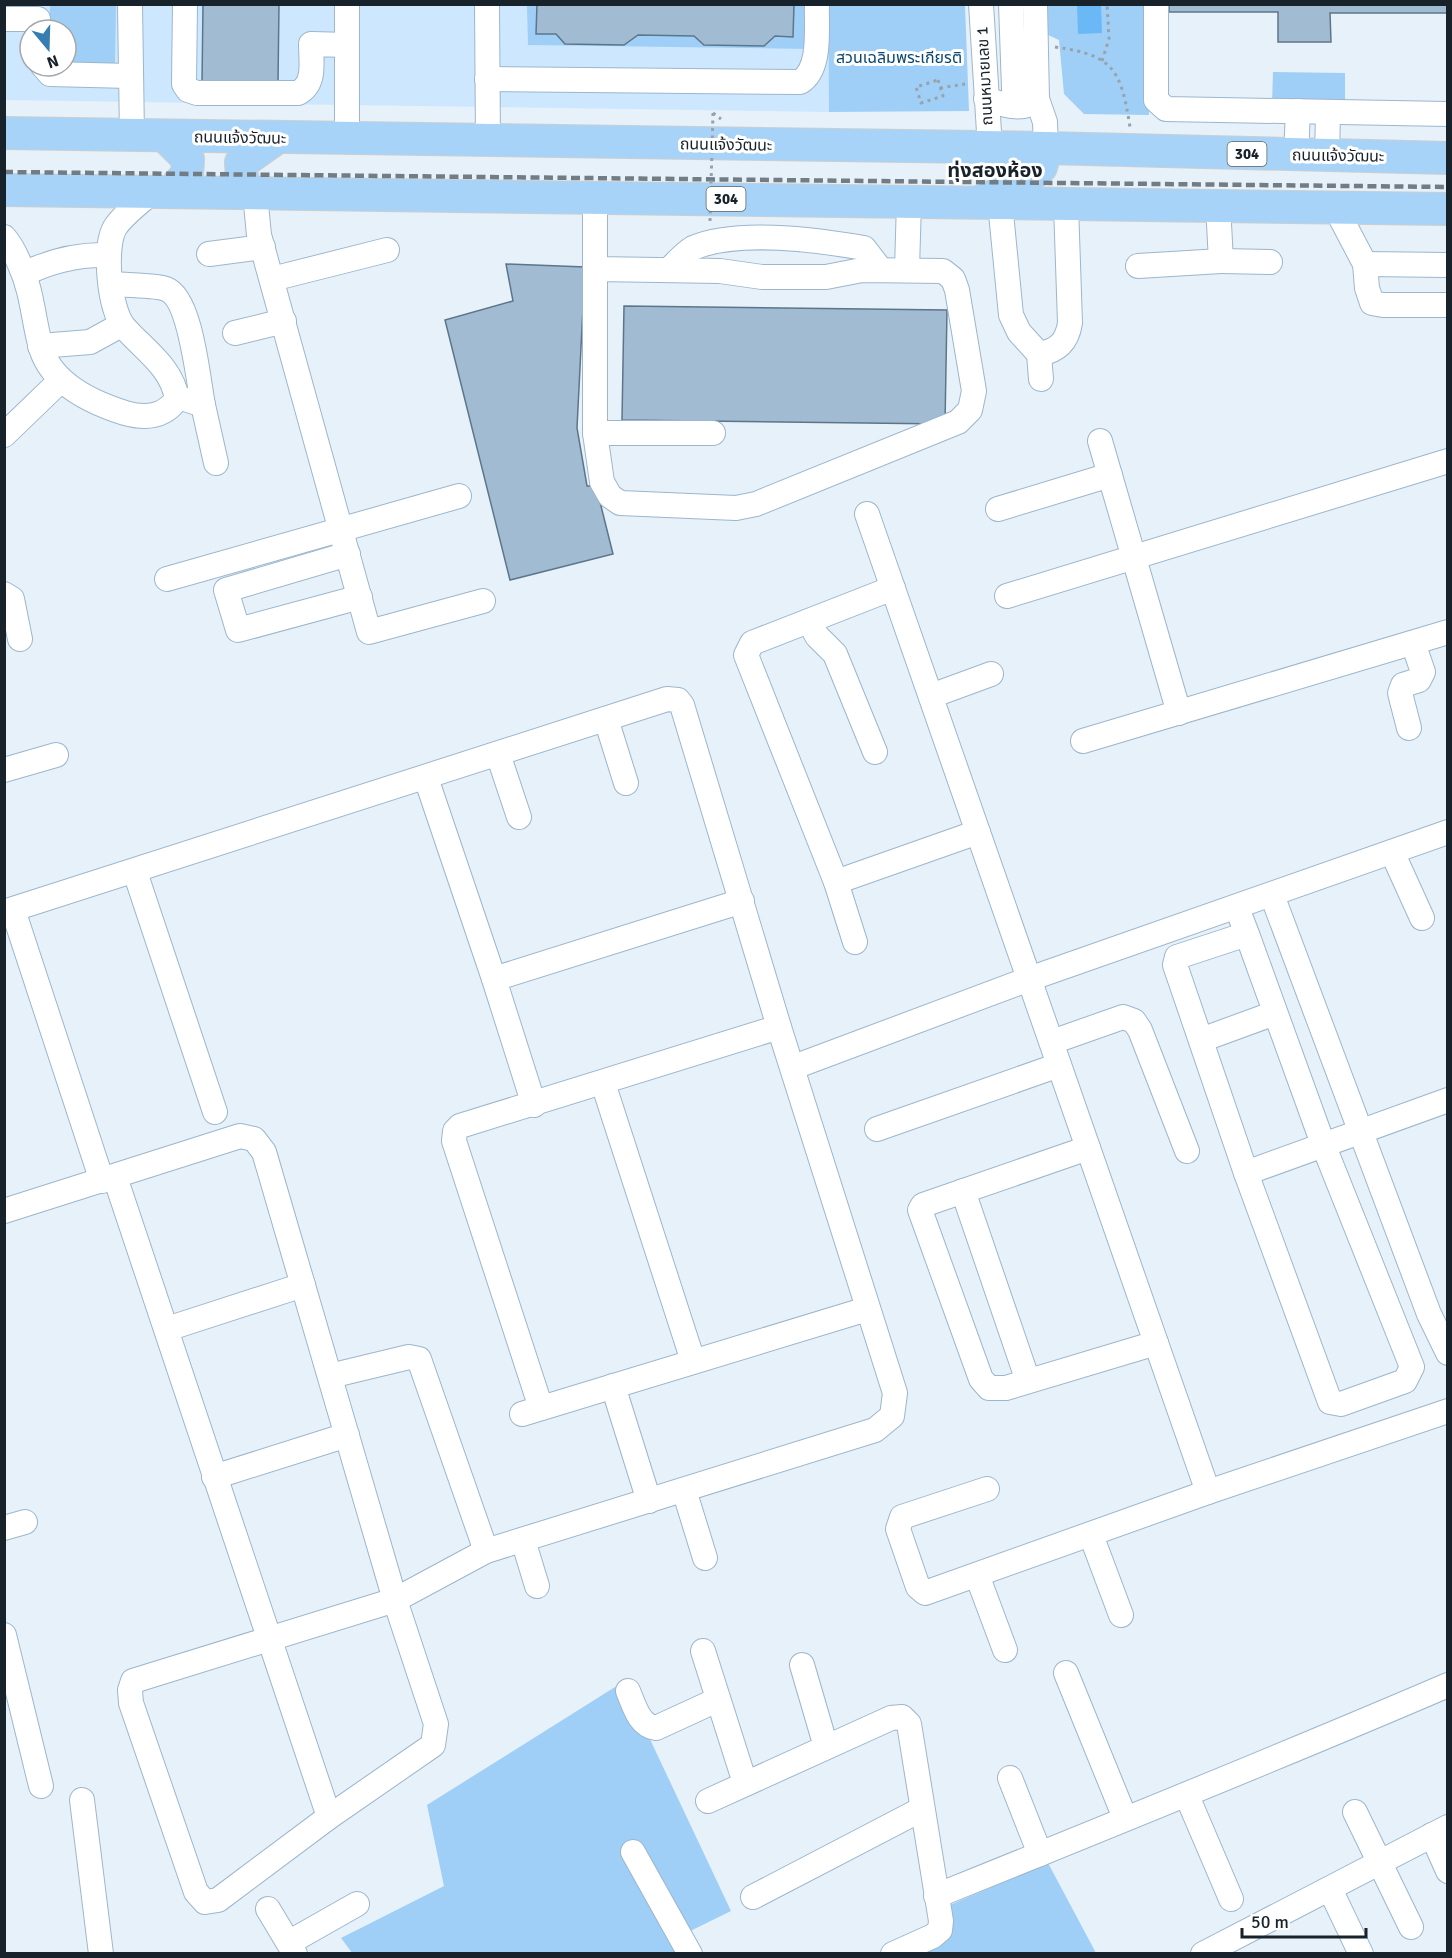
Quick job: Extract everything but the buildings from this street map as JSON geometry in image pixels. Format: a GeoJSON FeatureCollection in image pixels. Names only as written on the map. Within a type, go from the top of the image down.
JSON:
{"type":"FeatureCollection","features":[{"type":"Feature","properties":{"kind":"main road","name":"ถนนแจ้งวัฒนะ"},"geometry":{"type":"LineString","coordinates":[[4,133],[275,139],[1046,148],[1448,158]]}},
{"type":"Feature","properties":{"kind":"main road"},"geometry":{"type":"LineString","coordinates":[[162,192],[187,175],[188,159],[166,137]]}},
{"type":"Feature","properties":{"kind":"main road"},"geometry":{"type":"LineString","coordinates":[[252,194],[242,179],[241,163],[275,139]]}},
{"type":"Feature","properties":{"kind":"main road"},"geometry":{"type":"LineString","coordinates":[[988,203],[1014,188],[1041,167],[1046,148]]}},
{"type":"Feature","properties":{"kind":"main road","name":"304"},"geometry":{"type":"LineString","coordinates":[[4,190],[1448,209]]}},
{"type":"Feature","properties":{"kind":"street"},"geometry":{"type":"LineString","coordinates":[[130,4],[132,136]]}},
{"type":"Feature","properties":{"kind":"street"},"geometry":{"type":"LineString","coordinates":[[185,4],[184,84],[188,90],[197,93],[298,93],[306,89],[311,81],[311,44],[347,45]]}},
{"type":"Feature","properties":{"kind":"street"},"geometry":{"type":"LineString","coordinates":[[347,4],[347,140]]}},
{"type":"Feature","properties":{"kind":"street"},"geometry":{"type":"LineString","coordinates":[[487,4],[488,142]]}},
{"type":"Feature","properties":{"kind":"street"},"geometry":{"type":"LineString","coordinates":[[487,79],[800,82],[809,77],[813,67],[817,4]]}},
{"type":"Feature","properties":{"kind":"street","name":"ถนนหมายเลข 1"},"geometry":{"type":"LineString","coordinates":[[981,4],[979,91],[990,148]]}},
{"type":"Feature","properties":{"kind":"street","name":"ถนนหมายเลข 1"},"geometry":{"type":"LineString","coordinates":[[1011,4],[1014,89]]}},
{"type":"Feature","properties":{"kind":"street"},"geometry":{"type":"LineString","coordinates":[[1035,4],[1037,99],[1045,122],[1046,148]]}},
{"type":"Feature","properties":{"kind":"street"},"geometry":{"type":"LineString","coordinates":[[1156,4],[1156,100],[1166,109],[1448,114]]}},
{"type":"Feature","properties":{"kind":"street"},"geometry":{"type":"LineString","coordinates":[[78,75],[130,76]]}},
{"type":"Feature","properties":{"kind":"street"},"geometry":{"type":"LineString","coordinates":[[979,91],[1021,107],[1032,105],[1037,99]]}},
{"type":"Feature","properties":{"kind":"street"},"geometry":{"type":"LineString","coordinates":[[1296,155],[1298,111]]}},
{"type":"Feature","properties":{"kind":"street"},"geometry":{"type":"LineString","coordinates":[[1327,156],[1329,112]]}},
{"type":"Feature","properties":{"kind":"street"},"geometry":{"type":"LineString","coordinates":[[162,192],[116,226],[109,240],[111,284],[122,325],[170,375],[177,399]]}},
{"type":"Feature","properties":{"kind":"street"},"geometry":{"type":"LineString","coordinates":[[252,194],[263,247],[369,632],[483,600]]}},
{"type":"Feature","properties":{"kind":"street"},"geometry":{"type":"LineString","coordinates":[[595,196],[596,433],[602,482],[610,496],[620,503],[736,508],[756,504],[958,422],[970,410],[974,391],[957,290],[953,279],[943,271],[862,270],[826,277],[762,277],[720,271],[596,269]]}},
{"type":"Feature","properties":{"kind":"street"},"geometry":{"type":"LineString","coordinates":[[907,269],[909,202]]}},
{"type":"Feature","properties":{"kind":"street"},"geometry":{"type":"LineString","coordinates":[[988,203],[1011,315],[1019,332],[1039,354],[1041,379]]}},
{"type":"Feature","properties":{"kind":"street"},"geometry":{"type":"LineString","coordinates":[[1039,354],[1059,347],[1068,334],[1070,323],[1066,205]]}},
{"type":"Feature","properties":{"kind":"street"},"geometry":{"type":"LineString","coordinates":[[1218,205],[1221,261]]}},
{"type":"Feature","properties":{"kind":"street"},"geometry":{"type":"LineString","coordinates":[[1335,207],[1365,264],[1366,288],[1372,303],[1448,305]]}},
{"type":"Feature","properties":{"kind":"street"},"geometry":{"type":"LineString","coordinates":[[4,237],[29,285],[40,346],[60,381],[105,407],[136,416],[159,415],[169,409],[177,399]]}},
{"type":"Feature","properties":{"kind":"street"},"geometry":{"type":"LineString","coordinates":[[669,270],[690,250],[718,239],[819,240],[864,248],[881,270]]}},
{"type":"Feature","properties":{"kind":"street"},"geometry":{"type":"LineString","coordinates":[[209,254],[263,247]]}},
{"type":"Feature","properties":{"kind":"street"},"geometry":{"type":"LineString","coordinates":[[272,279],[387,250]]}},
{"type":"Feature","properties":{"kind":"street"},"geometry":{"type":"LineString","coordinates":[[24,274],[39,266],[88,254],[109,255]]}},
{"type":"Feature","properties":{"kind":"street"},"geometry":{"type":"LineString","coordinates":[[1138,266],[1221,261],[1270,262]]}},
{"type":"Feature","properties":{"kind":"street"},"geometry":{"type":"LineString","coordinates":[[1365,264],[1448,266]]}},
{"type":"Feature","properties":{"kind":"street"},"geometry":{"type":"LineString","coordinates":[[111,284],[167,289],[180,302],[188,324],[216,463]]}},
{"type":"Feature","properties":{"kind":"street"},"geometry":{"type":"LineString","coordinates":[[235,333],[284,321]]}},
{"type":"Feature","properties":{"kind":"street"},"geometry":{"type":"LineString","coordinates":[[40,346],[90,342],[122,325]]}},
{"type":"Feature","properties":{"kind":"street"},"geometry":{"type":"LineString","coordinates":[[4,435],[60,381]]}},
{"type":"Feature","properties":{"kind":"street"},"geometry":{"type":"LineString","coordinates":[[177,399],[191,400],[203,405]]}},
{"type":"Feature","properties":{"kind":"street"},"geometry":{"type":"LineString","coordinates":[[596,433],[713,433]]}},
{"type":"Feature","properties":{"kind":"street"},"geometry":{"type":"LineString","coordinates":[[1100,441],[1179,713]]}},
{"type":"Feature","properties":{"kind":"street"},"geometry":{"type":"LineString","coordinates":[[1007,596],[1448,461]]}},
{"type":"Feature","properties":{"kind":"street"},"geometry":{"type":"LineString","coordinates":[[998,509],[1110,475]]}},
{"type":"Feature","properties":{"kind":"street"},"geometry":{"type":"LineString","coordinates":[[166,579],[459,496]]}},
{"type":"Feature","properties":{"kind":"street"},"geometry":{"type":"LineString","coordinates":[[867,514],[1208,1492]]}},
{"type":"Feature","properties":{"kind":"street"},"geometry":{"type":"LineString","coordinates":[[348,554],[226,590],[238,630],[360,597]]}},
{"type":"Feature","properties":{"kind":"street"},"geometry":{"type":"LineString","coordinates":[[855,942],[836,882],[746,655],[752,643],[893,588]]}},
{"type":"Feature","properties":{"kind":"street"},"geometry":{"type":"LineString","coordinates":[[4,594],[12,599],[21,639]]}},
{"type":"Feature","properties":{"kind":"street"},"geometry":{"type":"LineString","coordinates":[[809,621],[817,636],[835,654],[875,753]]}},
{"type":"Feature","properties":{"kind":"street"},"geometry":{"type":"LineString","coordinates":[[1083,741],[1448,632]]}},
{"type":"Feature","properties":{"kind":"street"},"geometry":{"type":"LineString","coordinates":[[1408,728],[1400,693],[1403,685],[1419,680],[1423,672],[1413,643]]}},
{"type":"Feature","properties":{"kind":"street"},"geometry":{"type":"LineString","coordinates":[[931,696],[991,674]]}},
{"type":"Feature","properties":{"kind":"street"},"geometry":{"type":"LineString","coordinates":[[4,1210],[108,1179],[240,1136],[254,1138],[264,1152],[395,1600],[436,1724],[433,1745],[329,1817],[218,1900],[205,1902],[196,1892],[131,1703],[130,1690],[133,1681],[143,1677],[267,1639],[395,1600],[486,1551],[875,1430],[892,1416],[895,1393],[867,1310],[794,1067],[779,1027],[682,705],[678,700],[667,699],[9,911],[108,1179],[167,1329],[267,1639],[329,1817]]}},
{"type":"Feature","properties":{"kind":"street"},"geometry":{"type":"LineString","coordinates":[[606,719],[626,783]]}},
{"type":"Feature","properties":{"kind":"street"},"geometry":{"type":"LineString","coordinates":[[498,754],[519,817]]}},
{"type":"Feature","properties":{"kind":"street"},"geometry":{"type":"LineString","coordinates":[[4,770],[56,755]]}},
{"type":"Feature","properties":{"kind":"street"},"geometry":{"type":"LineString","coordinates":[[426,778],[495,979],[534,1105]]}},
{"type":"Feature","properties":{"kind":"street"},"geometry":{"type":"LineString","coordinates":[[836,882],[978,832]]}},
{"type":"Feature","properties":{"kind":"street"},"geometry":{"type":"LineString","coordinates":[[794,1067],[1029,979],[1237,908],[1448,832]]}},
{"type":"Feature","properties":{"kind":"street"},"geometry":{"type":"LineString","coordinates":[[1392,852],[1401,876],[1410,887],[1422,918]]}},
{"type":"Feature","properties":{"kind":"street"},"geometry":{"type":"LineString","coordinates":[[135,872],[216,1112]]}},
{"type":"Feature","properties":{"kind":"street"},"geometry":{"type":"LineString","coordinates":[[1272,895],[1359,1131],[1438,1311],[1448,1353]]}},
{"type":"Feature","properties":{"kind":"street"},"geometry":{"type":"LineString","coordinates":[[495,979],[742,901]]}},
{"type":"Feature","properties":{"kind":"street"},"geometry":{"type":"LineString","coordinates":[[1237,908],[1247,934],[1323,1144],[1412,1367],[1405,1381],[1341,1404],[1330,1402],[1246,1173],[1175,965],[1177,957],[1247,934]]}},
{"type":"Feature","properties":{"kind":"street"},"geometry":{"type":"LineString","coordinates":[[1201,1040],[1275,1013]]}},
{"type":"Feature","properties":{"kind":"street"},"geometry":{"type":"LineString","coordinates":[[1052,1042],[1124,1017],[1134,1021],[1140,1030],[1187,1151]]}},
{"type":"Feature","properties":{"kind":"street"},"geometry":{"type":"LineString","coordinates":[[779,1027],[534,1105],[460,1126],[455,1131],[454,1141],[532,1411],[867,1310]]}},
{"type":"Feature","properties":{"kind":"street"},"geometry":{"type":"LineString","coordinates":[[877,1130],[1059,1065]]}},
{"type":"Feature","properties":{"kind":"street"},"geometry":{"type":"LineString","coordinates":[[603,1083],[693,1361]]}},
{"type":"Feature","properties":{"kind":"street"},"geometry":{"type":"LineString","coordinates":[[1246,1173],[1448,1100]]}},
{"type":"Feature","properties":{"kind":"street"},"geometry":{"type":"LineString","coordinates":[[1088,1148],[923,1205],[920,1210],[981,1379],[989,1388],[1006,1388],[1156,1343]]}},
{"type":"Feature","properties":{"kind":"street"},"geometry":{"type":"LineString","coordinates":[[963,1191],[1028,1381]]}},
{"type":"Feature","properties":{"kind":"street"},"geometry":{"type":"LineString","coordinates":[[167,1329],[303,1285]]}},
{"type":"Feature","properties":{"kind":"street"},"geometry":{"type":"LineString","coordinates":[[330,1376],[409,1357],[420,1359],[486,1551]]}},
{"type":"Feature","properties":{"kind":"street"},"geometry":{"type":"LineString","coordinates":[[613,1386],[649,1501]]}},
{"type":"Feature","properties":{"kind":"street"},"geometry":{"type":"LineString","coordinates":[[987,1489],[902,1517],[898,1529],[918,1587],[925,1593],[1208,1492],[1448,1411]]}},
{"type":"Feature","properties":{"kind":"street"},"geometry":{"type":"LineString","coordinates":[[214,1477],[347,1435]]}},
{"type":"Feature","properties":{"kind":"street"},"geometry":{"type":"LineString","coordinates":[[684,1490],[705,1558]]}},
{"type":"Feature","properties":{"kind":"street"},"geometry":{"type":"LineString","coordinates":[[1091,1535],[1121,1615]]}},
{"type":"Feature","properties":{"kind":"street"},"geometry":{"type":"LineString","coordinates":[[523,1540],[537,1586]]}},
{"type":"Feature","properties":{"kind":"street"},"geometry":{"type":"LineString","coordinates":[[976,1575],[1005,1650]]}},
{"type":"Feature","properties":{"kind":"street"},"geometry":{"type":"LineString","coordinates":[[4,1635],[41,1786]]}},
{"type":"Feature","properties":{"kind":"street"},"geometry":{"type":"LineString","coordinates":[[703,1651],[717,1700],[746,1783]]}},
{"type":"Feature","properties":{"kind":"street"},"geometry":{"type":"LineString","coordinates":[[802,1665],[826,1747]]}},
{"type":"Feature","properties":{"kind":"street"},"geometry":{"type":"LineString","coordinates":[[1066,1673],[1125,1818]]}},
{"type":"Feature","properties":{"kind":"street"},"geometry":{"type":"LineString","coordinates":[[936,1896],[1125,1818],[1187,1796],[1448,1685]]}},
{"type":"Feature","properties":{"kind":"street"},"geometry":{"type":"LineString","coordinates":[[628,1691],[642,1722],[648,1727],[656,1728],[717,1700]]}},
{"type":"Feature","properties":{"kind":"street"},"geometry":{"type":"LineString","coordinates":[[708,1800],[891,1718],[902,1717],[909,1724],[940,1930],[933,1936],[893,1953]]}},
{"type":"Feature","properties":{"kind":"street"},"geometry":{"type":"LineString","coordinates":[[1010,1778],[1040,1854]]}},
{"type":"Feature","properties":{"kind":"street"},"geometry":{"type":"LineString","coordinates":[[1187,1796],[1231,1899]]}},
{"type":"Feature","properties":{"kind":"street"},"geometry":{"type":"LineString","coordinates":[[82,1800],[101,1953]]}},
{"type":"Feature","properties":{"kind":"street"},"geometry":{"type":"LineString","coordinates":[[753,1897],[922,1809]]}},
{"type":"Feature","properties":{"kind":"street"},"geometry":{"type":"LineString","coordinates":[[1355,1812],[1411,1927]]}},
{"type":"Feature","properties":{"kind":"street"},"geometry":{"type":"LineString","coordinates":[[1203,1953],[1440,1831],[1448,1871]]}},
{"type":"Feature","properties":{"kind":"street"},"geometry":{"type":"LineString","coordinates":[[633,1852],[690,1953]]}},
{"type":"Feature","properties":{"kind":"street"},"geometry":{"type":"LineString","coordinates":[[1330,1889],[1361,1953]]}},
{"type":"Feature","properties":{"kind":"street"},"geometry":{"type":"LineString","coordinates":[[268,1909],[293,1948],[357,1904]]}},
{"type":"Feature","properties":{"kind":"path"},"geometry":{"type":"LineString","coordinates":[[1102,61],[1109,39],[1107,4]]}},
{"type":"Feature","properties":{"kind":"path"},"geometry":{"type":"LineString","coordinates":[[1052,47],[1082,50],[1102,61],[1120,81],[1130,127]]}},
{"type":"Feature","properties":{"kind":"path"},"geometry":{"type":"LineString","coordinates":[[938,80],[940,88],[943,96],[921,103],[916,87],[938,80]]}},
{"type":"Feature","properties":{"kind":"path"},"geometry":{"type":"LineString","coordinates":[[940,88],[979,91]]}},
{"type":"Feature","properties":{"kind":"path"},"geometry":{"type":"LineString","coordinates":[[710,220],[713,113],[722,120]]}},
{"type":"Feature","properties":{"kind":"shaded area"},"geometry":{"type":"Polygon","coordinates":[[[5,5],[828,5],[829,112],[5,100],[5,5]]]}},
{"type":"Feature","properties":{"kind":"shaded area"},"geometry":{"type":"Polygon","coordinates":[[[1077,5],[1101,5],[1102,33],[1078,34],[1077,5]]]}},
{"type":"Feature","properties":{"kind":"green space"},"geometry":{"type":"Polygon","coordinates":[[[50,5],[116,5],[115,66],[78,66],[78,18],[49,18],[50,5]]]}},
{"type":"Feature","properties":{"kind":"green space"},"geometry":{"type":"Polygon","coordinates":[[[527,5],[812,5],[810,49],[528,45],[527,5]]]}},
{"type":"Feature","properties":{"kind":"green space","name":"สวนเฉลิมพระเกียรติ"},"geometry":{"type":"Polygon","coordinates":[[[828,5],[965,5],[969,111],[829,112],[828,5]]]}},
{"type":"Feature","properties":{"kind":"green space"},"geometry":{"type":"Polygon","coordinates":[[[1044,5],[1147,5],[1149,115],[1084,114],[1064,94],[1059,40],[1046,34],[1044,5]]]}},
{"type":"Feature","properties":{"kind":"green space"},"geometry":{"type":"Polygon","coordinates":[[[1273,72],[1345,73],[1345,105],[1272,103],[1273,72]]]}},
{"type":"Feature","properties":{"kind":"green space"},"geometry":{"type":"Polygon","coordinates":[[[623,1682],[731,1911],[678,1937],[686,1953],[353,1954],[341,1938],[444,1886],[427,1805],[623,1682]]]}},
{"type":"Feature","properties":{"kind":"green space"},"geometry":{"type":"Polygon","coordinates":[[[1048,1863],[1096,1953],[898,1954],[948,1935],[943,1908],[1048,1863]]]}},
{"type":"Feature","properties":{"kind":"railway"},"geometry":{"type":"LineString","coordinates":[[4,172],[1448,187]]}},
{"type":"Feature","properties":{"kind":"district","name":"ทุ่งสองห้อง"},"geometry":{"type":"Point","coordinates":[995,170]}}]}
